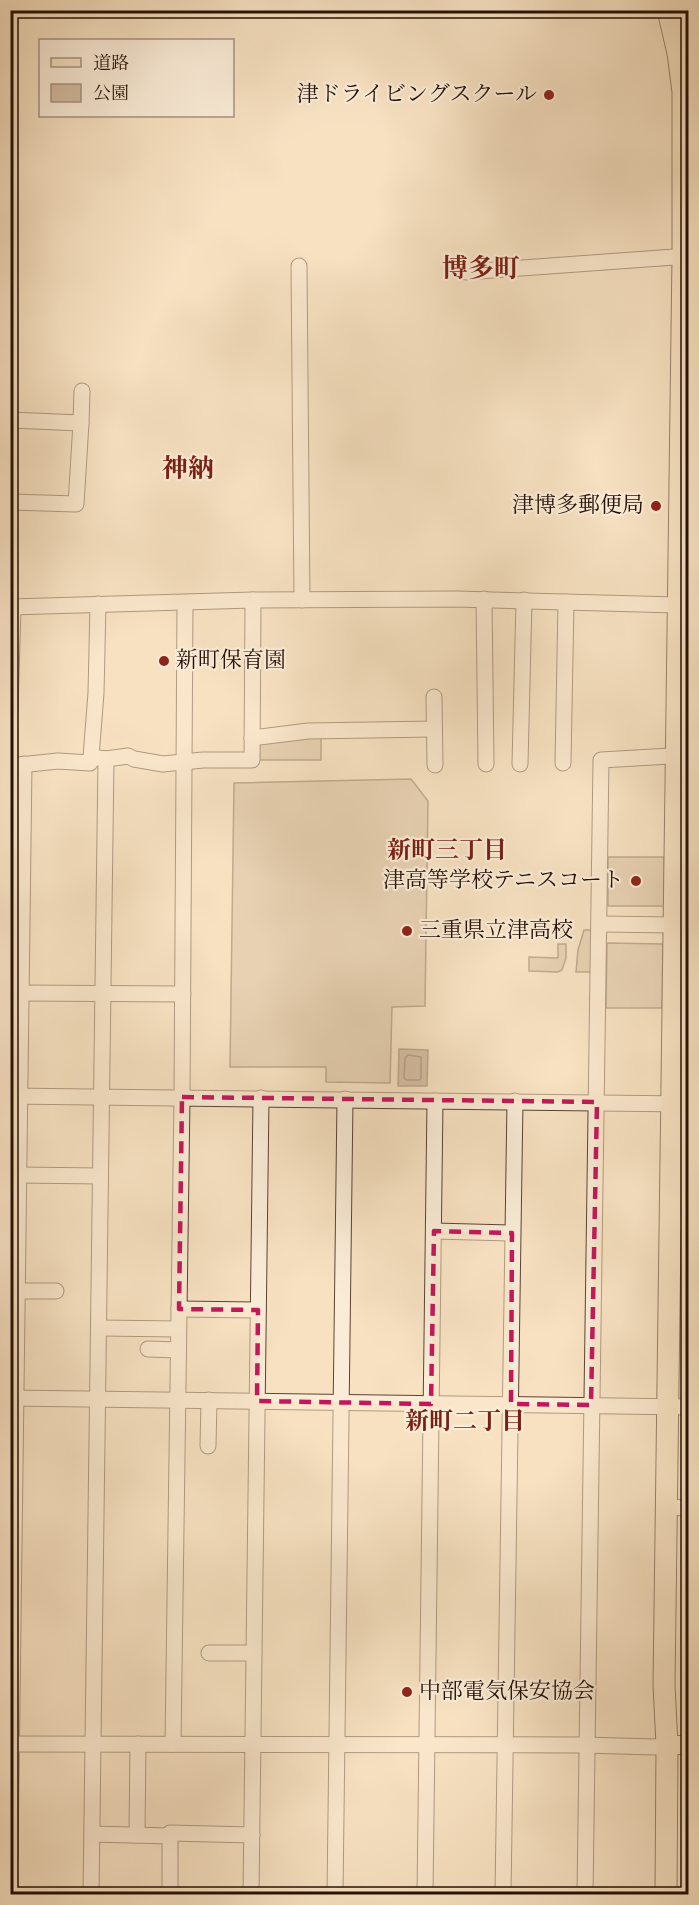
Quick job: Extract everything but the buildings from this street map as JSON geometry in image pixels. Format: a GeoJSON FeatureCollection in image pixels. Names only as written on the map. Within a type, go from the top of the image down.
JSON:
{"type":"FeatureCollection","features":[{"type":"Feature","properties":{"kind":"highway"},"geometry":{"type":"LineString","coordinates":[[666,1894],[667,1745],[664,1684],[667,1407],[680,1223],[679,916],[686,256],[683,51],[668,10]]}},
{"type":"Feature","properties":{"kind":"main road"},"geometry":{"type":"LineString","coordinates":[[667,1745],[688,1745]]}},
{"type":"Feature","properties":{"kind":"street"},"geometry":{"type":"LineString","coordinates":[[466,272],[686,256]]}},
{"type":"Feature","properties":{"kind":"street"},"geometry":{"type":"LineString","coordinates":[[299,266],[302,600]]}},
{"type":"Feature","properties":{"kind":"street"},"geometry":{"type":"LineString","coordinates":[[10,502],[76,504],[82,391]]}},
{"type":"Feature","properties":{"kind":"street"},"geometry":{"type":"LineString","coordinates":[[10,420],[81,423]]}},
{"type":"Feature","properties":{"kind":"street"},"geometry":{"type":"LineString","coordinates":[[10,710],[12,607],[253,600],[484,599],[683,603]]}},
{"type":"Feature","properties":{"kind":"street"},"geometry":{"type":"LineString","coordinates":[[484,599],[486,764]]}},
{"type":"Feature","properties":{"kind":"street"},"geometry":{"type":"LineString","coordinates":[[10,1858],[14,1291],[19,1175],[15,1155],[15,1096],[21,993],[17,765],[58,761],[90,763],[98,758],[128,756],[162,764],[183,761],[252,760],[253,600]]}},
{"type":"Feature","properties":{"kind":"street"},"geometry":{"type":"LineString","coordinates":[[520,764],[524,600]]}},
{"type":"Feature","properties":{"kind":"street"},"geometry":{"type":"LineString","coordinates":[[563,763],[566,602]]}},
{"type":"Feature","properties":{"kind":"street"},"geometry":{"type":"LineString","coordinates":[[173,1744],[182,1097],[185,603]]}},
{"type":"Feature","properties":{"kind":"street"},"geometry":{"type":"LineString","coordinates":[[91,1894],[103,993],[96,693],[98,604]]}},
{"type":"Feature","properties":{"kind":"street"},"geometry":{"type":"LineString","coordinates":[[434,697],[435,765]]}},
{"type":"Feature","properties":{"kind":"street"},"geometry":{"type":"LineString","coordinates":[[252,738],[308,731],[434,729]]}},
{"type":"Feature","properties":{"kind":"street"},"geometry":{"type":"LineString","coordinates":[[585,1894],[595,1106],[597,1102],[600,924],[594,761],[682,756]]}},
{"type":"Feature","properties":{"kind":"street"},"geometry":{"type":"LineString","coordinates":[[600,924],[679,916]]}},
{"type":"Feature","properties":{"kind":"street"},"geometry":{"type":"LineString","coordinates":[[21,993],[183,994]]}},
{"type":"Feature","properties":{"kind":"street"},"geometry":{"type":"LineString","coordinates":[[15,1096],[680,1104]]}},
{"type":"Feature","properties":{"kind":"street"},"geometry":{"type":"LineString","coordinates":[[251,1894],[261,1098]]}},
{"type":"Feature","properties":{"kind":"street"},"geometry":{"type":"LineString","coordinates":[[334,1894],[345,1099]]}},
{"type":"Feature","properties":{"kind":"street"},"geometry":{"type":"LineString","coordinates":[[425,1894],[435,1101]]}},
{"type":"Feature","properties":{"kind":"street"},"geometry":{"type":"LineString","coordinates":[[504,1894],[515,1101]]}},
{"type":"Feature","properties":{"kind":"street"},"geometry":{"type":"LineString","coordinates":[[19,1175],[100,1176]]}},
{"type":"Feature","properties":{"kind":"street"},"geometry":{"type":"LineString","coordinates":[[434,1231],[512,1233]]}},
{"type":"Feature","properties":{"kind":"street"},"geometry":{"type":"LineString","coordinates":[[14,1291],[56,1291]]}},
{"type":"Feature","properties":{"kind":"street"},"geometry":{"type":"LineString","coordinates":[[179,1309],[258,1310]]}},
{"type":"Feature","properties":{"kind":"street"},"geometry":{"type":"LineString","coordinates":[[99,1328],[178,1329]]}},
{"type":"Feature","properties":{"kind":"street"},"geometry":{"type":"LineString","coordinates":[[148,1349],[178,1350]]}},
{"type":"Feature","properties":{"kind":"street"},"geometry":{"type":"LineString","coordinates":[[13,1398],[688,1407]]}},
{"type":"Feature","properties":{"kind":"street"},"geometry":{"type":"LineString","coordinates":[[208,1446],[209,1400]]}},
{"type":"Feature","properties":{"kind":"street"},"geometry":{"type":"LineString","coordinates":[[667,1507],[688,1508]]}},
{"type":"Feature","properties":{"kind":"street"},"geometry":{"type":"LineString","coordinates":[[209,1653],[254,1653]]}},
{"type":"Feature","properties":{"kind":"street"},"geometry":{"type":"LineString","coordinates":[[11,1744],[506,1744],[655,1748],[667,1745]]}},
{"type":"Feature","properties":{"kind":"street"},"geometry":{"type":"LineString","coordinates":[[137,1835],[138,1744]]}},
{"type":"Feature","properties":{"kind":"street"},"geometry":{"type":"LineString","coordinates":[[170,1894],[170,1833],[252,1835]]}},
{"type":"Feature","properties":{"kind":"street"},"geometry":{"type":"LineString","coordinates":[[92,1834],[170,1836]]}},
{"type":"Feature","properties":{"kind":"highlighted area"},"geometry":{"type":"Polygon","coordinates":[[[182,1097],[597,1102],[591,1405],[511,1404],[512,1233],[434,1231],[431,1404],[257,1401],[258,1310],[179,1309],[182,1097]]]}},
{"type":"Feature","properties":{"kind":"green space"},"geometry":{"type":"Polygon","coordinates":[[[321,736],[321,760],[256,760],[257,744],[321,736]]]}},
{"type":"Feature","properties":{"kind":"green space"},"geometry":{"type":"Polygon","coordinates":[[[411,779],[428,801],[425,1006],[392,1007],[390,1083],[326,1082],[326,1067],[230,1067],[234,783],[411,779]]]}},
{"type":"Feature","properties":{"kind":"green space","name":"津高等学校テニスコート"},"geometry":{"type":"Polygon","coordinates":[[[608,857],[664,857],[664,906],[608,906],[608,857]]]}},
{"type":"Feature","properties":{"kind":"green space"},"geometry":{"type":"Polygon","coordinates":[[[584,930],[593,930],[593,972],[576,972],[578,950],[584,930]]]}},
{"type":"Feature","properties":{"kind":"green space","name":"津高等学校テニスコート"},"geometry":{"type":"Polygon","coordinates":[[[607,943],[663,944],[662,1008],[606,1008],[607,943]]]}},
{"type":"Feature","properties":{"kind":"green space"},"geometry":{"type":"Polygon","coordinates":[[[558,944],[566,944],[566,958],[562,970],[558,972],[529,971],[529,957],[558,958],[558,944]]]}},
{"type":"Feature","properties":{"kind":"water"},"geometry":{"type":"Polygon","coordinates":[[[399,1049],[428,1050],[427,1086],[398,1086],[399,1049]]]}},
{"type":"Feature","properties":{"kind":"place","name":"津ドライビングスクール"},"geometry":{"type":"Point","coordinates":[549,95]}},
{"type":"Feature","properties":{"kind":"place","name":"津博多郵便局"},"geometry":{"type":"Point","coordinates":[656,506]}},
{"type":"Feature","properties":{"kind":"place","name":"新町保育園"},"geometry":{"type":"Point","coordinates":[164,661]}},
{"type":"Feature","properties":{"kind":"place","name":"津高等学校テニスコート"},"geometry":{"type":"Point","coordinates":[636,881]}},
{"type":"Feature","properties":{"kind":"place","name":"三重県立津高校"},"geometry":{"type":"Point","coordinates":[407,931]}},
{"type":"Feature","properties":{"kind":"place","name":"中部電気保安協会"},"geometry":{"type":"Point","coordinates":[407,1692]}},
{"type":"Feature","properties":{"kind":"district","name":"博多町"},"geometry":{"type":"Point","coordinates":[481,270]}},
{"type":"Feature","properties":{"kind":"district","name":"神納"},"geometry":{"type":"Point","coordinates":[188,470]}},
{"type":"Feature","properties":{"kind":"district","name":"新町三丁目"},"geometry":{"type":"Point","coordinates":[447,852]}},
{"type":"Feature","properties":{"kind":"district","name":"新町二丁目"},"geometry":{"type":"Point","coordinates":[465,1423]}}]}
